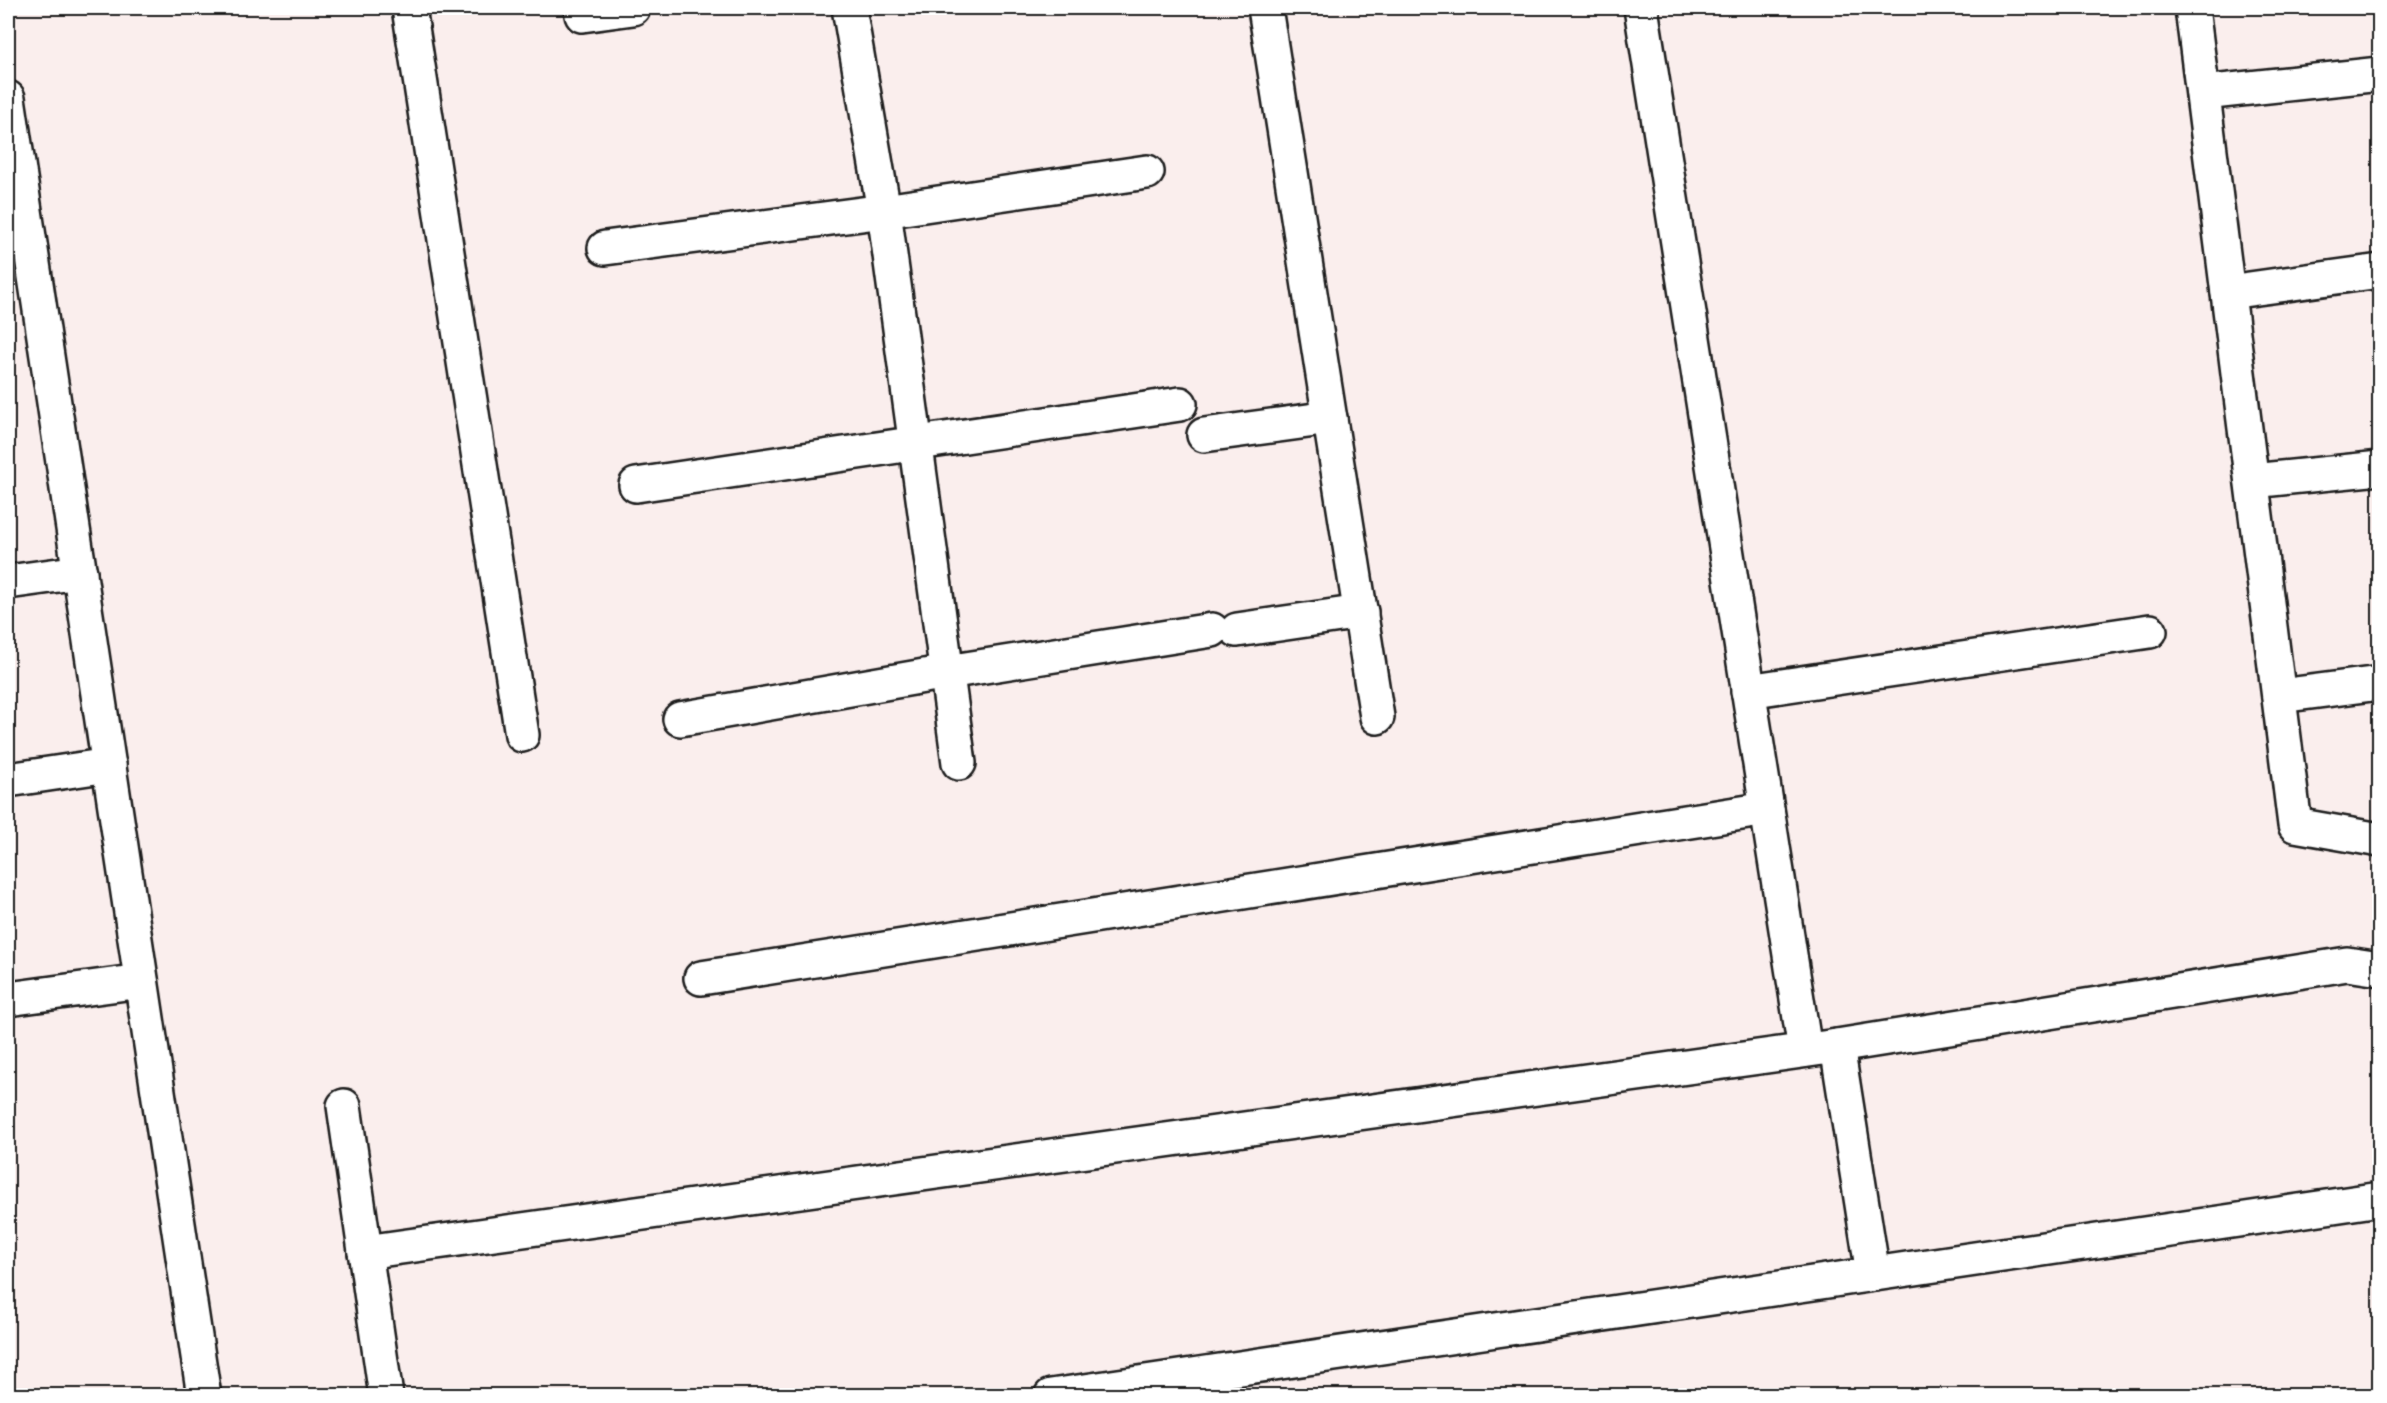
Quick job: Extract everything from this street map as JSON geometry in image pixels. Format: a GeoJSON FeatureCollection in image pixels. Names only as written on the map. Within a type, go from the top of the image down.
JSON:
{"type":"FeatureCollection","features":[{"type":"Feature","properties":{"kind":"street"},"geometry":{"type":"LineString","coordinates":[[409,8],[522,735]]}},
{"type":"Feature","properties":{"kind":"street"},"geometry":{"type":"LineString","coordinates":[[582,15],[633,8]]}},
{"type":"Feature","properties":{"kind":"street"},"geometry":{"type":"LineString","coordinates":[[849,8],[884,211],[959,763]]}},
{"type":"Feature","properties":{"kind":"street"},"geometry":{"type":"LineString","coordinates":[[1265,8],[1377,717]]}},
{"type":"Feature","properties":{"kind":"street"},"geometry":{"type":"LineString","coordinates":[[1641,8],[1804,1050]]}},
{"type":"Feature","properties":{"kind":"street"},"geometry":{"type":"LineString","coordinates":[[2192,8],[2295,825],[2379,840]]}},
{"type":"Feature","properties":{"kind":"street"},"geometry":{"type":"LineString","coordinates":[[2203,93],[2379,74]]}},
{"type":"Feature","properties":{"kind":"street"},"geometry":{"type":"LineString","coordinates":[[8,98],[204,1395]]}},
{"type":"Feature","properties":{"kind":"street"},"geometry":{"type":"LineString","coordinates":[[605,248],[884,211],[1147,172]]}},
{"type":"Feature","properties":{"kind":"street"},"geometry":{"type":"LineString","coordinates":[[2228,292],[2379,271]]}},
{"type":"Feature","properties":{"kind":"street"},"geometry":{"type":"LineString","coordinates":[[636,485],[1180,404]]}},
{"type":"Feature","properties":{"kind":"street"},"geometry":{"type":"LineString","coordinates":[[1204,435],[1330,418]]}},
{"type":"Feature","properties":{"kind":"street"},"geometry":{"type":"LineString","coordinates":[[2252,481],[2379,468]]}},
{"type":"Feature","properties":{"kind":"street"},"geometry":{"type":"LineString","coordinates":[[8,582],[80,572]]}},
{"type":"Feature","properties":{"kind":"street"},"geometry":{"type":"LineString","coordinates":[[680,719],[947,672],[1224,630],[1361,612]]}},
{"type":"Feature","properties":{"kind":"street"},"geometry":{"type":"LineString","coordinates":[[1748,691],[2150,631]]}},
{"type":"Feature","properties":{"kind":"street"},"geometry":{"type":"LineString","coordinates":[[2280,696],[2379,683]]}},
{"type":"Feature","properties":{"kind":"street"},"geometry":{"type":"LineString","coordinates":[[8,780],[109,765]]}},
{"type":"Feature","properties":{"kind":"street"},"geometry":{"type":"LineString","coordinates":[[701,978],[1767,809]]}},
{"type":"Feature","properties":{"kind":"street"},"geometry":{"type":"LineString","coordinates":[[365,1252],[1837,1046],[2347,964],[2379,969]]}},
{"type":"Feature","properties":{"kind":"street"},"geometry":{"type":"LineString","coordinates":[[8,999],[141,981]]}},
{"type":"Feature","properties":{"kind":"street"},"geometry":{"type":"LineString","coordinates":[[1837,1046],[1874,1274]]}},
{"type":"Feature","properties":{"kind":"street"},"geometry":{"type":"LineString","coordinates":[[344,1106],[386,1395]]}},
{"type":"Feature","properties":{"kind":"street"},"geometry":{"type":"LineString","coordinates":[[1051,1395],[2379,1199]]}}]}
